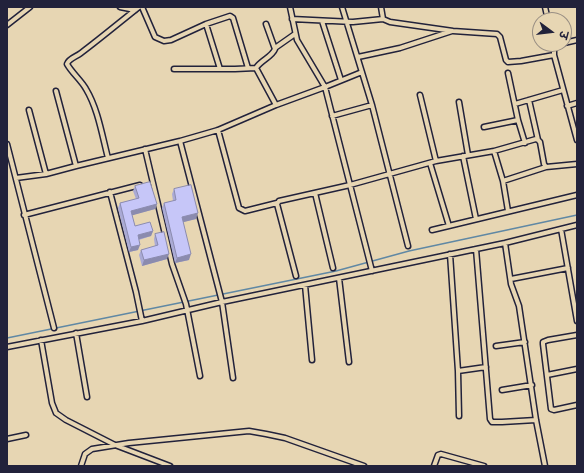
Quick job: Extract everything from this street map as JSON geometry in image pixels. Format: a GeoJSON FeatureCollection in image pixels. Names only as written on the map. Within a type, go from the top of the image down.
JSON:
{"type":"FeatureCollection","features":[{"type":"Feature","properties":{"kind":"street"},"geometry":{"type":"LineString","coordinates":[[7,25],[30,7]]}},
{"type":"Feature","properties":{"kind":"street"},"geometry":{"type":"LineString","coordinates":[[120,7],[137,8]]}},
{"type":"Feature","properties":{"kind":"street"},"geometry":{"type":"LineString","coordinates":[[142,7],[155,37],[161,41],[171,40],[206,24],[229,16],[232,17],[248,68]]}},
{"type":"Feature","properties":{"kind":"street"},"geometry":{"type":"LineString","coordinates":[[290,7],[295,34],[299,44],[325,87],[372,269]]}},
{"type":"Feature","properties":{"kind":"street"},"geometry":{"type":"LineString","coordinates":[[342,7],[372,105],[408,246]]}},
{"type":"Feature","properties":{"kind":"street"},"geometry":{"type":"LineString","coordinates":[[381,7],[383,19]]}},
{"type":"Feature","properties":{"kind":"street"},"geometry":{"type":"LineString","coordinates":[[108,158],[90,97],[82,82],[67,64],[69,60],[80,54],[100,39],[137,8]]}},
{"type":"Feature","properties":{"kind":"street"},"geometry":{"type":"LineString","coordinates":[[292,19],[346,22],[361,22],[383,19],[390,22],[453,31],[497,34],[500,37],[506,60],[510,62],[554,55]]}},
{"type":"Feature","properties":{"kind":"street"},"geometry":{"type":"LineString","coordinates":[[322,21],[341,80]]}},
{"type":"Feature","properties":{"kind":"street"},"geometry":{"type":"LineString","coordinates":[[206,24],[220,69]]}},
{"type":"Feature","properties":{"kind":"street"},"geometry":{"type":"LineString","coordinates":[[266,24],[275,48]]}},
{"type":"Feature","properties":{"kind":"street"},"geometry":{"type":"LineString","coordinates":[[358,57],[400,48],[453,31]]}},
{"type":"Feature","properties":{"kind":"street"},"geometry":{"type":"LineString","coordinates":[[256,68],[261,62],[274,53],[275,48],[295,34]]}},
{"type":"Feature","properties":{"kind":"street"},"geometry":{"type":"LineString","coordinates":[[554,52],[577,140]]}},
{"type":"Feature","properties":{"kind":"street"},"geometry":{"type":"LineString","coordinates":[[174,69],[256,68]]}},
{"type":"Feature","properties":{"kind":"street"},"geometry":{"type":"LineString","coordinates":[[256,68],[276,105]]}},
{"type":"Feature","properties":{"kind":"street"},"geometry":{"type":"LineString","coordinates":[[16,178],[46,174],[180,141],[218,130],[276,105],[362,72]]}},
{"type":"Feature","properties":{"kind":"street"},"geometry":{"type":"LineString","coordinates":[[508,73],[518,120],[525,143]]}},
{"type":"Feature","properties":{"kind":"street"},"geometry":{"type":"LineString","coordinates":[[515,104],[563,90]]}},
{"type":"Feature","properties":{"kind":"street"},"geometry":{"type":"LineString","coordinates":[[56,91],[76,166]]}},
{"type":"Feature","properties":{"kind":"street"},"geometry":{"type":"LineString","coordinates":[[420,95],[436,161]]}},
{"type":"Feature","properties":{"kind":"street"},"geometry":{"type":"LineString","coordinates":[[528,100],[546,167]]}},
{"type":"Feature","properties":{"kind":"street"},"geometry":{"type":"LineString","coordinates":[[459,102],[476,219]]}},
{"type":"Feature","properties":{"kind":"street"},"geometry":{"type":"LineString","coordinates":[[567,106],[577,103]]}},
{"type":"Feature","properties":{"kind":"street"},"geometry":{"type":"LineString","coordinates":[[332,116],[372,105]]}},
{"type":"Feature","properties":{"kind":"street"},"geometry":{"type":"LineString","coordinates":[[29,110],[46,174]]}},
{"type":"Feature","properties":{"kind":"street"},"geometry":{"type":"LineString","coordinates":[[484,127],[518,120]]}},
{"type":"Feature","properties":{"kind":"street"},"geometry":{"type":"LineString","coordinates":[[218,130],[239,208],[245,211],[277,203],[279,201],[350,185],[436,161],[494,151],[538,140]]}},
{"type":"Feature","properties":{"kind":"street"},"geometry":{"type":"LineString","coordinates":[[180,141],[221,298],[233,378]]}},
{"type":"Feature","properties":{"kind":"street"},"geometry":{"type":"LineString","coordinates":[[7,144],[54,328]]}},
{"type":"Feature","properties":{"kind":"street"},"geometry":{"type":"LineString","coordinates":[[144,149],[172,264],[186,304],[200,376]]}},
{"type":"Feature","properties":{"kind":"street"},"geometry":{"type":"LineString","coordinates":[[494,151],[503,181],[508,211]]}},
{"type":"Feature","properties":{"kind":"street"},"geometry":{"type":"LineString","coordinates":[[430,163],[449,226]]}},
{"type":"Feature","properties":{"kind":"street"},"geometry":{"type":"LineString","coordinates":[[503,181],[546,167],[577,164]]}},
{"type":"Feature","properties":{"kind":"street"},"geometry":{"type":"LineString","coordinates":[[24,215],[152,182]]}},
{"type":"Feature","properties":{"kind":"street"},"geometry":{"type":"LineString","coordinates":[[110,192],[142,321]]}},
{"type":"Feature","properties":{"kind":"street"},"geometry":{"type":"LineString","coordinates":[[315,193],[333,268]]}},
{"type":"Feature","properties":{"kind":"street"},"geometry":{"type":"LineString","coordinates":[[432,230],[577,195]]}},
{"type":"Feature","properties":{"kind":"street"},"geometry":{"type":"LineString","coordinates":[[277,203],[296,276]]}},
{"type":"Feature","properties":{"kind":"street"},"geometry":{"type":"LineString","coordinates":[[7,347],[142,321],[187,310],[221,298],[305,285],[372,269],[505,243],[577,225]]}},
{"type":"Feature","properties":{"kind":"street"},"geometry":{"type":"LineString","coordinates":[[561,229],[577,321]]}},
{"type":"Feature","properties":{"kind":"street"},"geometry":{"type":"LineString","coordinates":[[505,243],[512,289],[519,306],[532,385],[536,420],[545,466]]}},
{"type":"Feature","properties":{"kind":"street"},"geometry":{"type":"LineString","coordinates":[[476,249],[491,421],[502,422],[536,420]]}},
{"type":"Feature","properties":{"kind":"street"},"geometry":{"type":"LineString","coordinates":[[450,254],[458,371],[459,416]]}},
{"type":"Feature","properties":{"kind":"street"},"geometry":{"type":"LineString","coordinates":[[510,279],[568,268]]}},
{"type":"Feature","properties":{"kind":"street"},"geometry":{"type":"LineString","coordinates":[[339,278],[349,362]]}},
{"type":"Feature","properties":{"kind":"street"},"geometry":{"type":"LineString","coordinates":[[305,285],[312,360]]}},
{"type":"Feature","properties":{"kind":"street"},"geometry":{"type":"LineString","coordinates":[[76,333],[87,397]]}},
{"type":"Feature","properties":{"kind":"street"},"geometry":{"type":"LineString","coordinates":[[577,335],[543,342],[551,409],[554,410],[577,405]]}},
{"type":"Feature","properties":{"kind":"street"},"geometry":{"type":"LineString","coordinates":[[41,340],[52,403],[56,413],[66,420],[115,445],[170,466]]}},
{"type":"Feature","properties":{"kind":"street"},"geometry":{"type":"LineString","coordinates":[[496,346],[524,342]]}},
{"type":"Feature","properties":{"kind":"street"},"geometry":{"type":"LineString","coordinates":[[458,371],[486,368]]}},
{"type":"Feature","properties":{"kind":"street"},"geometry":{"type":"LineString","coordinates":[[547,375],[577,370]]}},
{"type":"Feature","properties":{"kind":"street"},"geometry":{"type":"LineString","coordinates":[[502,390],[532,385]]}},
{"type":"Feature","properties":{"kind":"street"},"geometry":{"type":"LineString","coordinates":[[81,466],[85,454],[89,450],[115,445],[213,434],[257,432],[285,438],[364,466]]}},
{"type":"Feature","properties":{"kind":"street"},"geometry":{"type":"LineString","coordinates":[[7,439],[26,435]]}},
{"type":"Feature","properties":{"kind":"street"},"geometry":{"type":"LineString","coordinates":[[434,466],[438,456],[441,454],[484,466]]}},
{"type":"Feature","properties":{"kind":"building"},"geometry":{"type":"Polygon","coordinates":[[[150,182],[157,204],[131,211],[135,226],[150,222],[153,231],[138,235],[140,245],[131,247],[120,203],[139,198],[135,186],[150,182]]]}},
{"type":"Feature","properties":{"kind":"building"},"geometry":{"type":"Polygon","coordinates":[[[191,185],[198,213],[182,217],[191,254],[177,258],[164,203],[176,200],[174,189],[191,185]]]}},
{"type":"Feature","properties":{"kind":"building"},"geometry":{"type":"Polygon","coordinates":[[[164,232],[169,254],[144,260],[141,250],[158,245],[155,234],[164,232]]]}},
{"type":"Feature","properties":{"kind":"waterway"},"geometry":{"type":"LineString","coordinates":[[7,338],[336,271],[409,251],[577,215]]}}]}
